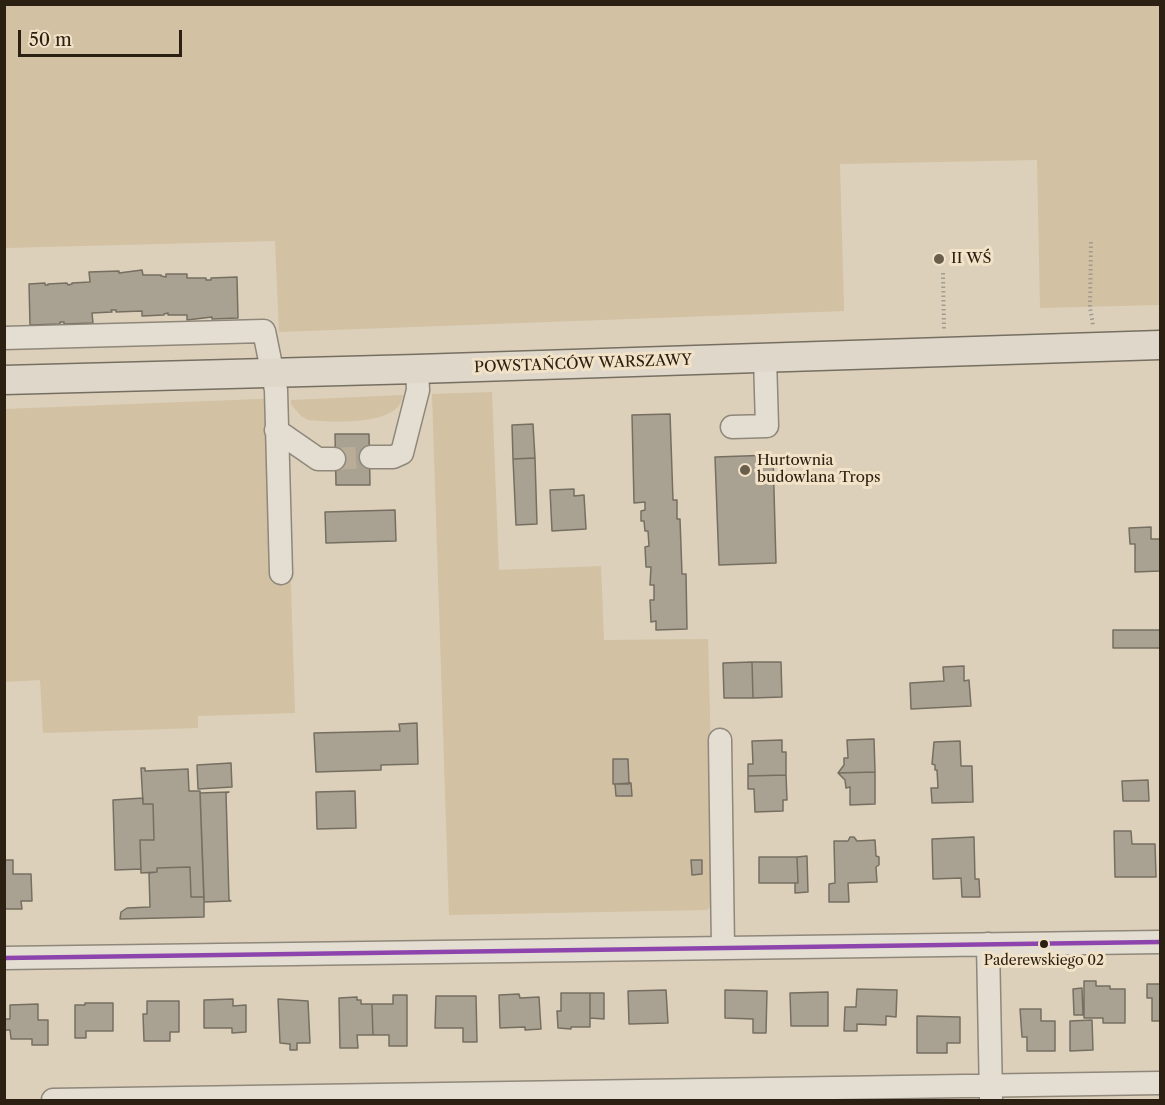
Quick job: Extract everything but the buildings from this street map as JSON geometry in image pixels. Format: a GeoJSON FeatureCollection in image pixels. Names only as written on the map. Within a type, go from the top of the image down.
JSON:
{"type":"FeatureCollection","features":[{"type":"Feature","properties":{"kind":"main road","name":"POWSTAŃCÓW WARSZAWY"},"geometry":{"type":"LineString","coordinates":[[4,380],[1161,345]]}},
{"type":"Feature","properties":{"kind":"street"},"geometry":{"type":"LineString","coordinates":[[4,338],[264,331],[276,390],[281,573]]}},
{"type":"Feature","properties":{"kind":"street"},"geometry":{"type":"LineString","coordinates":[[732,427],[767,426],[765,358]]}},
{"type":"Feature","properties":{"kind":"street"},"geometry":{"type":"LineString","coordinates":[[371,458],[393,457],[402,453],[418,390],[417,369]]}},
{"type":"Feature","properties":{"kind":"street"},"geometry":{"type":"LineString","coordinates":[[276,429],[318,459],[334,459]]}},
{"type":"Feature","properties":{"kind":"street"},"geometry":{"type":"LineString","coordinates":[[720,740],[723,948]]}},
{"type":"Feature","properties":{"kind":"street"},"geometry":{"type":"LineString","coordinates":[[4,958],[1161,942]]}},
{"type":"Feature","properties":{"kind":"street"},"geometry":{"type":"LineString","coordinates":[[988,944],[991,1093]]}},
{"type":"Feature","properties":{"kind":"street"},"geometry":{"type":"LineString","coordinates":[[53,1101],[991,1093],[1161,1083]]}},
{"type":"Feature","properties":{"kind":"path"},"geometry":{"type":"LineString","coordinates":[[1091,242],[1090,307],[1094,328]]}},
{"type":"Feature","properties":{"kind":"path"},"geometry":{"type":"LineString","coordinates":[[943,273],[944,324]]}},
{"type":"Feature","properties":{"kind":"shaded area"},"geometry":{"type":"Polygon","coordinates":[[[4,5],[1160,5],[1160,305],[1040,308],[1037,160],[840,164],[844,311],[279,332],[275,241],[5,248],[4,5]]]}},
{"type":"Feature","properties":{"kind":"shaded area"},"geometry":{"type":"Polygon","coordinates":[[[492,392],[499,570],[601,566],[604,640],[708,639],[715,902],[707,910],[449,915],[432,394],[492,392]]]}},
{"type":"Feature","properties":{"kind":"shaded area"},"geometry":{"type":"Polygon","coordinates":[[[403,395],[399,405],[390,413],[378,418],[363,420],[308,420],[301,416],[291,404],[291,400],[403,395]]]}},
{"type":"Feature","properties":{"kind":"shaded area"},"geometry":{"type":"Polygon","coordinates":[[[285,398],[295,713],[198,716],[198,728],[43,733],[40,680],[5,682],[5,409],[285,398]]]}},
{"type":"Feature","properties":{"kind":"tunnel"},"geometry":{"type":"LineString","coordinates":[[334,459],[371,457]]}},
{"type":"Feature","properties":{"kind":"transit line"},"geometry":{"type":"LineString","coordinates":[[4,958],[1160,942]]}},
{"type":"Feature","properties":{"kind":"place","name":"II WŚ"},"geometry":{"type":"Point","coordinates":[939,259]}},
{"type":"Feature","properties":{"kind":"place","name":"Hurtownia budowlana Trops"},"geometry":{"type":"Point","coordinates":[745,470]}},
{"type":"Feature","properties":{"kind":"place","name":"Paderewskiego 02"},"geometry":{"type":"Point","coordinates":[1044,944]}}]}
